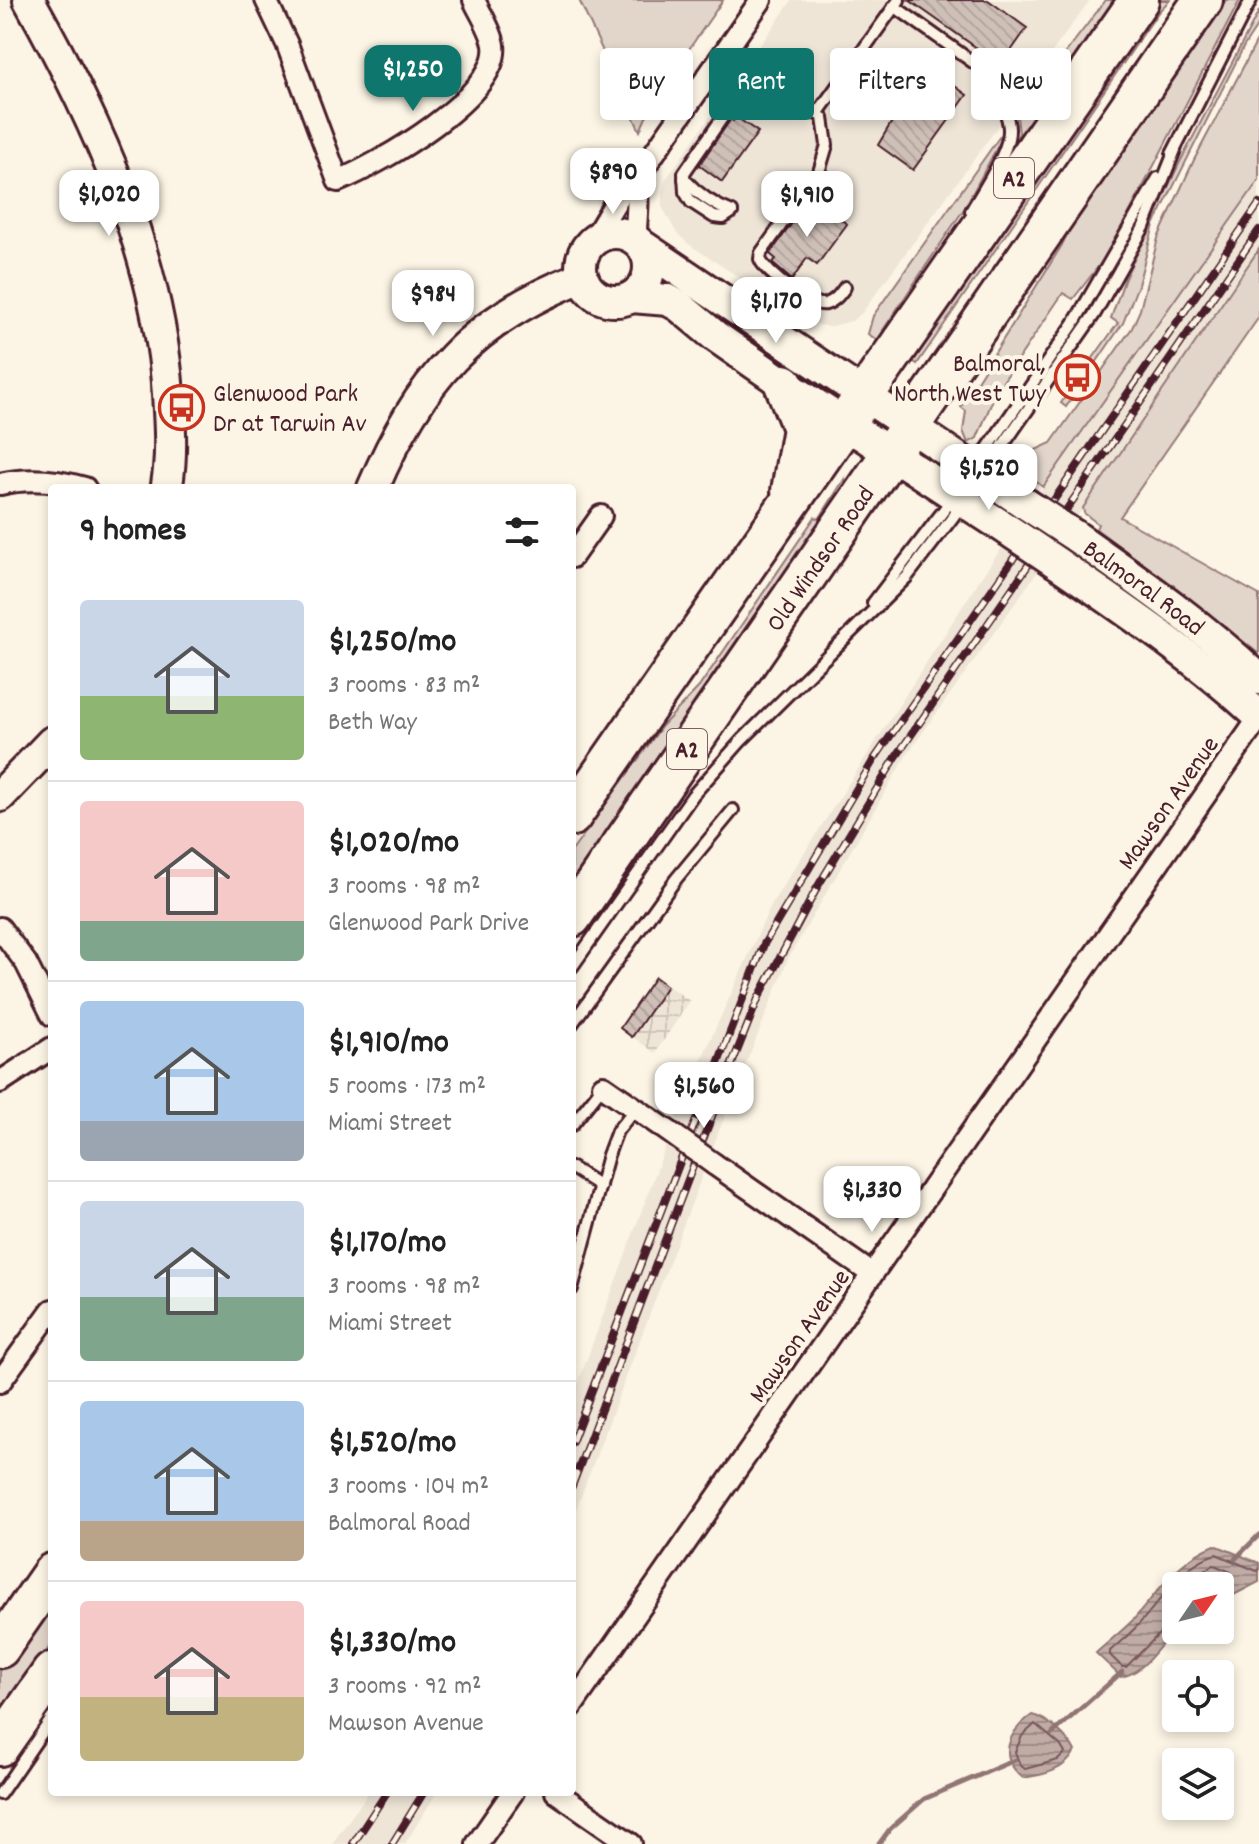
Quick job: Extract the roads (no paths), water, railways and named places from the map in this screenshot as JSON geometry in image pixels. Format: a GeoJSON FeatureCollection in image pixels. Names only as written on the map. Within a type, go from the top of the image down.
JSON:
{"type":"FeatureCollection","features":[{"type":"Feature","properties":{"kind":"highway","name":"A2"},"geometry":{"type":"LineString","coordinates":[[576,810],[854,409],[952,257],[1139,0]]}},
{"type":"Feature","properties":{"kind":"highway","name":"Old Windsor Road"},"geometry":{"type":"LineString","coordinates":[[576,911],[1203,0]]}},
{"type":"Feature","properties":{"kind":"highway"},"geometry":{"type":"LineString","coordinates":[[784,384],[802,428],[789,502]]}},
{"type":"Feature","properties":{"kind":"highway"},"geometry":{"type":"LineString","coordinates":[[0,1648],[48,1579]]}},
{"type":"Feature","properties":{"kind":"highway"},"geometry":{"type":"LineString","coordinates":[[0,1746],[48,1678]]}},
{"type":"Feature","properties":{"kind":"street"},"geometry":{"type":"LineString","coordinates":[[29,0],[115,177],[147,270],[167,382],[171,453],[163,484]]}},
{"type":"Feature","properties":{"kind":"street"},"geometry":{"type":"LineString","coordinates":[[266,0],[287,44],[338,181],[368,169],[442,120],[488,76],[494,58],[494,44],[474,0]]}},
{"type":"Feature","properties":{"kind":"street"},"geometry":{"type":"LineString","coordinates":[[634,182],[639,193],[635,213],[640,243],[650,268],[647,279],[632,297],[620,301],[597,296],[582,277],[582,257],[624,188],[634,182],[761,0]]}},
{"type":"Feature","properties":{"kind":"street"},"geometry":{"type":"LineString","coordinates":[[593,240],[613,232],[625,234],[640,243],[854,409],[899,440]]}},
{"type":"Feature","properties":{"kind":"street"},"geometry":{"type":"LineString","coordinates":[[375,484],[392,442],[409,412],[451,358],[486,328],[531,299],[582,277]]}},
{"type":"Feature","properties":{"kind":"street"},"geometry":{"type":"LineString","coordinates":[[632,297],[668,300],[784,384],[854,409]]}},
{"type":"Feature","properties":{"kind":"street","name":"Balmoral Road"},"geometry":{"type":"LineString","coordinates":[[899,440],[978,472],[1075,536],[1223,645],[1259,679]]}},
{"type":"Feature","properties":{"kind":"street","name":"Balmoral Road"},"geometry":{"type":"LineString","coordinates":[[899,440],[960,498],[1154,629],[1214,675],[1259,717]]}},
{"type":"Feature","properties":{"kind":"street"},"geometry":{"type":"LineString","coordinates":[[0,484],[24,480],[66,484]]}},
{"type":"Feature","properties":{"kind":"street"},"geometry":{"type":"LineString","coordinates":[[576,551],[601,516]]}},
{"type":"Feature","properties":{"kind":"street","name":"Mawson Avenue"},"geometry":{"type":"LineString","coordinates":[[576,1700],[1259,717]]}},
{"type":"Feature","properties":{"kind":"street"},"geometry":{"type":"LineString","coordinates":[[0,796],[48,746]]}},
{"type":"Feature","properties":{"kind":"street"},"geometry":{"type":"LineString","coordinates":[[0,928],[26,963],[48,1007]]}},
{"type":"Feature","properties":{"kind":"street"},"geometry":{"type":"LineString","coordinates":[[0,1082],[48,1050]]}},
{"type":"Feature","properties":{"kind":"street"},"geometry":{"type":"LineString","coordinates":[[603,1086],[872,1274]]}},
{"type":"Feature","properties":{"kind":"street"},"geometry":{"type":"LineString","coordinates":[[0,1382],[48,1316]]}},
{"type":"Feature","properties":{"kind":"street"},"geometry":{"type":"LineString","coordinates":[[477,1844],[510,1796]]}},
{"type":"Feature","properties":{"kind":"street"},"geometry":{"type":"LineString","coordinates":[[562,1796],[631,1844]]}},
{"type":"Feature","properties":{"kind":"lane"},"geometry":{"type":"LineString","coordinates":[[576,961],[693,795],[741,741],[907,577],[978,472],[1073,349],[1144,227],[1175,150],[1251,0]]}},
{"type":"Feature","properties":{"kind":"lane"},"geometry":{"type":"LineString","coordinates":[[845,287],[828,304],[817,304],[766,270],[760,259],[761,253],[819,172],[827,145],[820,116],[897,3],[998,80],[998,96],[1008,119],[1009,137],[967,217]]}},
{"type":"Feature","properties":{"kind":"lane"},"geometry":{"type":"LineString","coordinates":[[720,120],[687,166],[685,192],[691,202],[714,217],[723,218],[732,212]]}},
{"type":"Feature","properties":{"kind":"lane"},"geometry":{"type":"LineString","coordinates":[[576,1018],[676,879],[733,810]]}},
{"type":"Feature","properties":{"kind":"lane"},"geometry":{"type":"LineString","coordinates":[[576,1120],[603,1086]]}},
{"type":"Feature","properties":{"kind":"lane"},"geometry":{"type":"LineString","coordinates":[[576,1274],[617,1131],[635,1109]]}},
{"type":"Feature","properties":{"kind":"lane"},"geometry":{"type":"LineString","coordinates":[[576,1171],[600,1186]]}},
{"type":"Feature","properties":{"kind":"lane"},"geometry":{"type":"LineString","coordinates":[[0,1794],[48,1724]]}},
{"type":"Feature","properties":{"kind":"water"},"geometry":{"type":"Polygon","coordinates":[[[1215,1545],[1259,1563],[1259,1582],[1234,1595],[1234,1572],[1175,1572],[1215,1545]]]}},
{"type":"Feature","properties":{"kind":"water"},"geometry":{"type":"Polygon","coordinates":[[[1162,1585],[1162,1644],[1137,1670],[1121,1677],[1096,1653],[1133,1620],[1162,1585]]]}},
{"type":"Feature","properties":{"kind":"water"},"geometry":{"type":"Polygon","coordinates":[[[1032,1715],[1056,1729],[1075,1751],[1059,1768],[1023,1778],[1010,1762],[1009,1745],[1017,1729],[1032,1715]]]}},
{"type":"Feature","properties":{"kind":"waterway"},"geometry":{"type":"LineString","coordinates":[[1235,1559],[1259,1535]]}},
{"type":"Feature","properties":{"kind":"waterway"},"geometry":{"type":"LineString","coordinates":[[1052,1734],[1122,1672]]}},
{"type":"Feature","properties":{"kind":"waterway"},"geometry":{"type":"LineString","coordinates":[[879,1844],[890,1829],[924,1799],[1015,1760]]}},
{"type":"Feature","properties":{"kind":"railway"},"geometry":{"type":"LineString","coordinates":[[576,1432],[764,944],[873,761],[1259,204]]}},
{"type":"Feature","properties":{"kind":"railway"},"geometry":{"type":"LineString","coordinates":[[576,1475],[758,999],[818,886],[896,757],[1259,230]]}},
{"type":"Feature","properties":{"kind":"railway"},"geometry":{"type":"LineString","coordinates":[[353,1844],[384,1796]]}},
{"type":"Feature","properties":{"kind":"railway"},"geometry":{"type":"LineString","coordinates":[[392,1844],[422,1796]]}},
{"type":"Feature","properties":{"kind":"place","name":"Balmoral, North West Twy"},"geometry":{"type":"Point","coordinates":[1077,377]}},
{"type":"Feature","properties":{"kind":"place","name":"Glenwood Park Dr at Tarwin Av"},"geometry":{"type":"Point","coordinates":[182,407]}}]}
